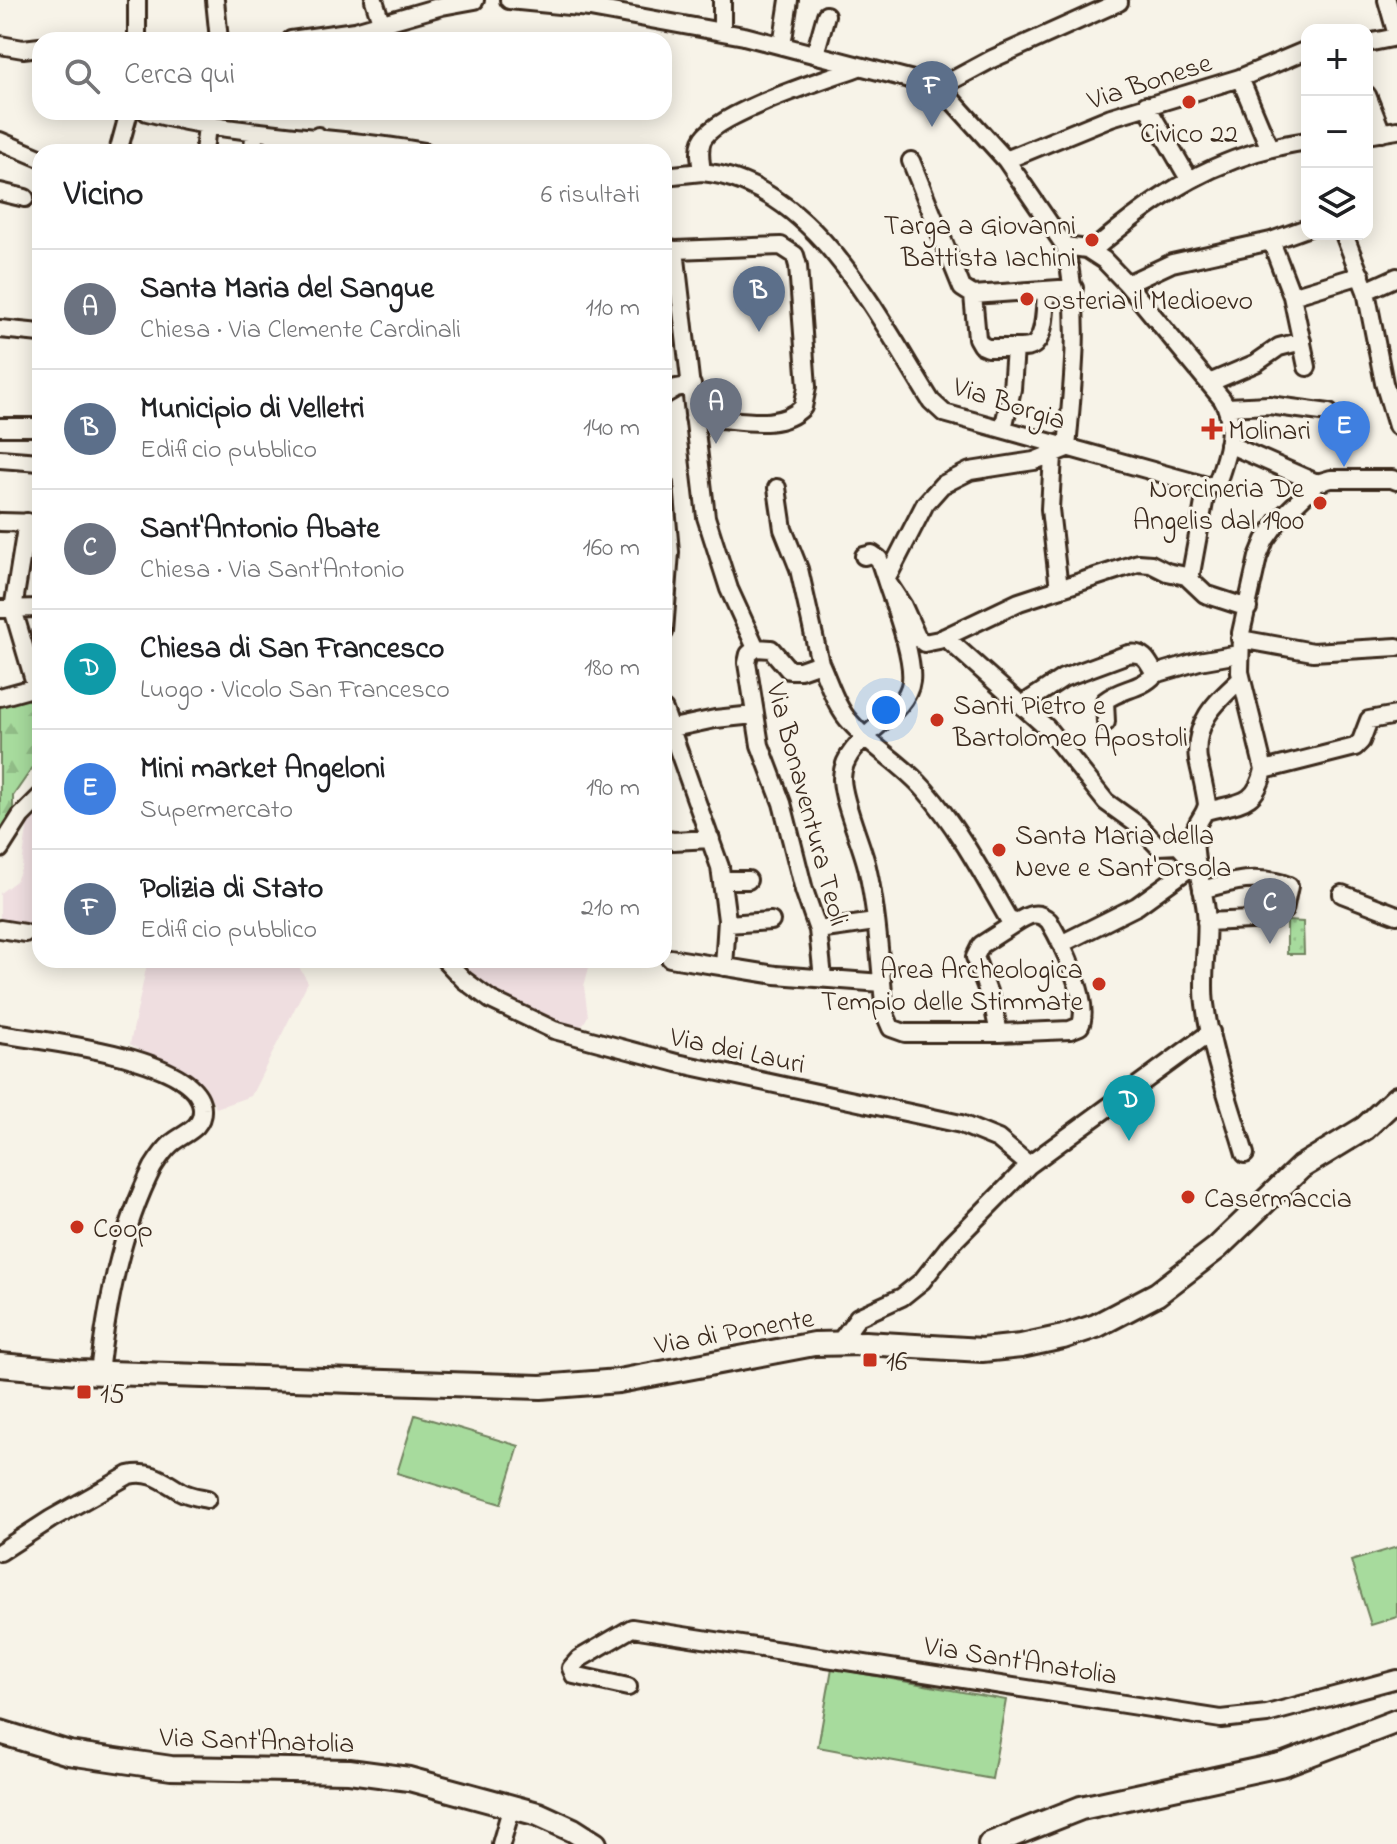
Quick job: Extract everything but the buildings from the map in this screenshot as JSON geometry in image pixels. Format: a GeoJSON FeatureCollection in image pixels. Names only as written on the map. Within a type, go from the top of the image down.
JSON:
{"type":"FeatureCollection","features":[{"type":"Feature","properties":{"kind":"main road","name":"Via di Ponente"},"geometry":{"type":"LineString","coordinates":[[0,1365],[99,1373],[511,1388],[619,1381],[807,1345],[839,1343],[969,1350],[1009,1348],[1063,1337],[1108,1321],[1145,1302],[1229,1237],[1301,1167],[1365,1128],[1397,1098]]}},
{"type":"Feature","properties":{"kind":"main road"},"geometry":{"type":"LineString","coordinates":[[990,1844],[1081,1808],[1284,1764],[1397,1721]]}},
{"type":"Feature","properties":{"kind":"main road","name":"Via Sant'Anatolia"},"geometry":{"type":"LineString","coordinates":[[0,1732],[69,1753],[171,1768],[349,1771],[393,1777],[512,1806],[561,1824],[595,1844]]}},
{"type":"Feature","properties":{"kind":"street"},"geometry":{"type":"LineString","coordinates":[[137,0],[137,32]]}},
{"type":"Feature","properties":{"kind":"street"},"geometry":{"type":"LineString","coordinates":[[215,0],[218,32]]}},
{"type":"Feature","properties":{"kind":"street"},"geometry":{"type":"LineString","coordinates":[[374,0],[382,25]]}},
{"type":"Feature","properties":{"kind":"street"},"geometry":{"type":"LineString","coordinates":[[348,32],[475,0]]}},
{"type":"Feature","properties":{"kind":"street"},"geometry":{"type":"LineString","coordinates":[[509,0],[591,4],[782,46],[940,87],[1006,160],[1065,246],[1074,288],[1076,340],[1050,509],[1059,589]]}},
{"type":"Feature","properties":{"kind":"street"},"geometry":{"type":"LineString","coordinates":[[722,0],[722,32]]}},
{"type":"Feature","properties":{"kind":"street"},"geometry":{"type":"LineString","coordinates":[[782,46],[789,0]]}},
{"type":"Feature","properties":{"kind":"street"},"geometry":{"type":"LineString","coordinates":[[1373,42],[1397,36],[1387,0]]}},
{"type":"Feature","properties":{"kind":"street"},"geometry":{"type":"LineString","coordinates":[[940,87],[992,59],[1119,2]]}},
{"type":"Feature","properties":{"kind":"street"},"geometry":{"type":"LineString","coordinates":[[815,54],[826,15]]}},
{"type":"Feature","properties":{"kind":"street"},"geometry":{"type":"LineString","coordinates":[[0,45],[31,48]]}},
{"type":"Feature","properties":{"kind":"street","name":"Via Bonese"},"geometry":{"type":"LineString","coordinates":[[1006,160],[1111,117],[1240,78],[1301,53]]}},
{"type":"Feature","properties":{"kind":"street"},"geometry":{"type":"LineString","coordinates":[[702,172],[701,145],[710,130],[764,102],[859,67]]}},
{"type":"Feature","properties":{"kind":"street"},"geometry":{"type":"LineString","coordinates":[[1240,78],[1269,147]]}},
{"type":"Feature","properties":{"kind":"street"},"geometry":{"type":"LineString","coordinates":[[1367,96],[1382,132]]}},
{"type":"Feature","properties":{"kind":"street"},"geometry":{"type":"LineString","coordinates":[[1146,105],[1189,179]]}},
{"type":"Feature","properties":{"kind":"street"},"geometry":{"type":"LineString","coordinates":[[120,144],[127,120]]}},
{"type":"Feature","properties":{"kind":"street"},"geometry":{"type":"LineString","coordinates":[[181,120],[316,144]]}},
{"type":"Feature","properties":{"kind":"street"},"geometry":{"type":"LineString","coordinates":[[205,144],[207,126]]}},
{"type":"Feature","properties":{"kind":"street"},"geometry":{"type":"LineString","coordinates":[[253,144],[255,132]]}},
{"type":"Feature","properties":{"kind":"street"},"geometry":{"type":"LineString","coordinates":[[0,141],[32,155]]}},
{"type":"Feature","properties":{"kind":"street"},"geometry":{"type":"LineString","coordinates":[[1092,251],[1144,208],[1189,179],[1269,147],[1301,142]]}},
{"type":"Feature","properties":{"kind":"street"},"geometry":{"type":"LineString","coordinates":[[911,161],[962,288],[973,295],[1074,288]]}},
{"type":"Feature","properties":{"kind":"street","name":"Via Borgia"},"geometry":{"type":"LineString","coordinates":[[672,175],[702,172],[727,175],[750,184],[794,214],[865,294],[935,405],[951,417],[1003,429],[1060,452],[1211,486]]}},
{"type":"Feature","properties":{"kind":"street"},"geometry":{"type":"LineString","coordinates":[[0,192],[25,198]]}},
{"type":"Feature","properties":{"kind":"street"},"geometry":{"type":"LineString","coordinates":[[1127,284],[1172,263],[1271,241],[1301,230]]}},
{"type":"Feature","properties":{"kind":"street"},"geometry":{"type":"LineString","coordinates":[[1346,240],[1363,283],[1384,383],[1397,426]]}},
{"type":"Feature","properties":{"kind":"street"},"geometry":{"type":"LineString","coordinates":[[1271,241],[1292,296],[1307,367]]}},
{"type":"Feature","properties":{"kind":"street"},"geometry":{"type":"LineString","coordinates":[[672,249],[781,246],[795,255],[798,266],[808,391],[803,407],[791,417],[777,420],[743,422],[716,417],[694,418]]}},
{"type":"Feature","properties":{"kind":"street"},"geometry":{"type":"LineString","coordinates":[[1065,246],[1092,251],[1127,284],[1227,407],[1230,420],[1228,444],[1211,486],[1190,579]]}},
{"type":"Feature","properties":{"kind":"street"},"geometry":{"type":"LineString","coordinates":[[672,267],[692,385],[704,503],[711,538],[729,589],[756,648],[771,649],[789,670],[800,670],[820,663]]}},
{"type":"Feature","properties":{"kind":"street"},"geometry":{"type":"LineString","coordinates":[[1292,296],[1397,277]]}},
{"type":"Feature","properties":{"kind":"street"},"geometry":{"type":"LineString","coordinates":[[973,295],[977,338],[981,345],[988,348],[1031,347],[1037,341],[1046,290]]}},
{"type":"Feature","properties":{"kind":"street"},"geometry":{"type":"LineString","coordinates":[[0,329],[32,332]]}},
{"type":"Feature","properties":{"kind":"street"},"geometry":{"type":"LineString","coordinates":[[1209,383],[1261,361],[1279,347],[1302,341]]}},
{"type":"Feature","properties":{"kind":"street"},"geometry":{"type":"LineString","coordinates":[[1003,429],[1012,389],[1015,348]]}},
{"type":"Feature","properties":{"kind":"street"},"geometry":{"type":"LineString","coordinates":[[672,390],[692,385]]}},
{"type":"Feature","properties":{"kind":"street"},"geometry":{"type":"LineString","coordinates":[[1227,407],[1269,405],[1329,413]]}},
{"type":"Feature","properties":{"kind":"street"},"geometry":{"type":"LineString","coordinates":[[0,427],[32,427]]}},
{"type":"Feature","properties":{"kind":"street"},"geometry":{"type":"LineString","coordinates":[[1228,444],[1324,481],[1395,479]]}},
{"type":"Feature","properties":{"kind":"street"},"geometry":{"type":"LineString","coordinates":[[886,580],[921,510],[936,489],[970,471],[1034,461],[1060,452]]}},
{"type":"Feature","properties":{"kind":"street"},"geometry":{"type":"LineString","coordinates":[[0,459],[32,461]]}},
{"type":"Feature","properties":{"kind":"street"},"geometry":{"type":"LineString","coordinates":[[1245,1154],[1203,992],[1206,922],[1195,864],[1196,826],[1206,811],[1251,798],[1258,790],[1264,770],[1241,679],[1240,647],[1258,557],[1265,540],[1287,512],[1324,481]]}},
{"type":"Feature","properties":{"kind":"street"},"geometry":{"type":"LineString","coordinates":[[777,488],[783,529],[799,569],[820,663],[845,716],[906,770],[928,794],[957,834],[1012,925]]}},
{"type":"Feature","properties":{"kind":"street"},"geometry":{"type":"LineString","coordinates":[[0,522],[32,522]]}},
{"type":"Feature","properties":{"kind":"street"},"geometry":{"type":"LineString","coordinates":[[32,525],[6,609],[32,672]]}},
{"type":"Feature","properties":{"kind":"street"},"geometry":{"type":"LineString","coordinates":[[864,556],[872,554],[879,559],[909,659],[911,684],[902,701],[849,756],[843,770],[843,785],[867,869],[885,1014],[891,1028],[901,1033],[999,1033],[1070,1030],[1080,1026],[1084,1012],[1073,972],[1052,925],[1041,914],[1031,914],[981,945],[975,957],[993,1005],[999,1033]]}},
{"type":"Feature","properties":{"kind":"street"},"geometry":{"type":"LineString","coordinates":[[886,580],[920,641],[929,643],[1003,608],[1138,563],[1151,564],[1190,579],[1205,594],[1248,608]]}},
{"type":"Feature","properties":{"kind":"street"},"geometry":{"type":"LineString","coordinates":[[6,609],[32,608]]}},
{"type":"Feature","properties":{"kind":"street"},"geometry":{"type":"LineString","coordinates":[[945,637],[1053,735],[1110,806],[1138,825],[1158,846],[1175,844],[1181,847],[1195,864]]}},
{"type":"Feature","properties":{"kind":"street"},"geometry":{"type":"LineString","coordinates":[[1106,722],[1105,701],[1114,694],[1140,686],[1155,674],[1240,647],[1313,652],[1397,647]]}},
{"type":"Feature","properties":{"kind":"street","name":"Via Bonaventura Teoli"},"geometry":{"type":"LineString","coordinates":[[756,648],[749,654],[747,663],[760,745],[787,818],[806,898],[818,930],[823,978]]}},
{"type":"Feature","properties":{"kind":"street"},"geometry":{"type":"LineString","coordinates":[[1022,705],[1063,678],[1128,654],[1144,656],[1155,674]]}},
{"type":"Feature","properties":{"kind":"street"},"geometry":{"type":"LineString","coordinates":[[1206,811],[1198,753],[1199,732],[1211,707],[1241,679]]}},
{"type":"Feature","properties":{"kind":"street"},"geometry":{"type":"LineString","coordinates":[[0,697],[32,689]]}},
{"type":"Feature","properties":{"kind":"street"},"geometry":{"type":"LineString","coordinates":[[672,728],[754,715]]}},
{"type":"Feature","properties":{"kind":"street"},"geometry":{"type":"LineString","coordinates":[[1264,770],[1355,747],[1361,741],[1369,720],[1397,715]]}},
{"type":"Feature","properties":{"kind":"street"},"geometry":{"type":"LineString","coordinates":[[672,739],[711,839],[722,880],[727,924],[724,967]]}},
{"type":"Feature","properties":{"kind":"street"},"geometry":{"type":"LineString","coordinates":[[0,849],[21,816],[32,805]]}},
{"type":"Feature","properties":{"kind":"street"},"geometry":{"type":"LineString","coordinates":[[672,841],[711,839]]}},
{"type":"Feature","properties":{"kind":"street"},"geometry":{"type":"LineString","coordinates":[[1061,944],[1129,911],[1195,864]]}},
{"type":"Feature","properties":{"kind":"street"},"geometry":{"type":"LineString","coordinates":[[1202,890],[1251,878],[1289,886],[1284,910],[1273,919],[1206,922]]}},
{"type":"Feature","properties":{"kind":"street"},"geometry":{"type":"LineString","coordinates":[[722,880],[748,880]]}},
{"type":"Feature","properties":{"kind":"street"},"geometry":{"type":"LineString","coordinates":[[1342,894],[1397,915]]}},
{"type":"Feature","properties":{"kind":"street"},"geometry":{"type":"LineString","coordinates":[[727,924],[771,921]]}},
{"type":"Feature","properties":{"kind":"street"},"geometry":{"type":"LineString","coordinates":[[818,930],[875,922]]}},
{"type":"Feature","properties":{"kind":"street"},"geometry":{"type":"LineString","coordinates":[[0,929],[25,933]]}},
{"type":"Feature","properties":{"kind":"street"},"geometry":{"type":"LineString","coordinates":[[672,958],[776,975],[882,983]]}},
{"type":"Feature","properties":{"kind":"street","name":"Via dei Lauri"},"geometry":{"type":"LineString","coordinates":[[454,968],[481,993],[516,1014],[554,1030],[677,1063],[961,1124],[998,1139],[1029,1165]]}},
{"type":"Feature","properties":{"kind":"street"},"geometry":{"type":"LineString","coordinates":[[839,1343],[858,1317],[902,1297],[922,1281],[951,1244],[1029,1165],[1211,1032]]}},
{"type":"Feature","properties":{"kind":"street"},"geometry":{"type":"LineString","coordinates":[[0,1034],[139,1060],[183,1081],[201,1103],[199,1123],[162,1154],[140,1198],[121,1257],[99,1373]]}},
{"type":"Feature","properties":{"kind":"street"},"geometry":{"type":"LineString","coordinates":[[0,1552],[129,1475],[143,1473],[155,1476],[184,1493],[207,1499]]}},
{"type":"Feature","properties":{"kind":"street","name":"Via Sant'Anatolia"},"geometry":{"type":"LineString","coordinates":[[628,1687],[574,1675],[571,1668],[579,1659],[632,1628],[1214,1719],[1267,1714],[1397,1679]]}},
{"type":"Feature","properties":{"kind":"street"},"geometry":{"type":"LineString","coordinates":[[501,1844],[512,1806]]}},
{"type":"Feature","properties":{"kind":"shaded area"},"geometry":{"type":"Polygon","coordinates":[[[32,816],[32,944],[24,942],[26,925],[0,919],[0,893],[16,881],[22,867],[28,821],[32,816]]]}},
{"type":"Feature","properties":{"kind":"shaded area"},"geometry":{"type":"Polygon","coordinates":[[[146,968],[300,968],[308,982],[251,1096],[216,1108],[204,1084],[130,1044],[146,968]]]}},
{"type":"Feature","properties":{"kind":"shaded area"},"geometry":{"type":"Polygon","coordinates":[[[463,968],[589,968],[584,986],[588,1016],[582,1026],[530,1015],[497,997],[463,968]]]}},
{"type":"Feature","properties":{"kind":"green space"},"geometry":{"type":"Polygon","coordinates":[[[32,695],[32,769],[13,796],[13,813],[0,834],[0,703],[32,695]]]}},
{"type":"Feature","properties":{"kind":"green space"},"geometry":{"type":"Polygon","coordinates":[[[1287,921],[1303,922],[1304,954],[1287,954],[1287,921]]]}},
{"type":"Feature","properties":{"kind":"green space"},"geometry":{"type":"Polygon","coordinates":[[[415,1415],[519,1446],[501,1504],[397,1473],[415,1415]]]}},
{"type":"Feature","properties":{"kind":"green space"},"geometry":{"type":"Polygon","coordinates":[[[1397,1547],[1397,1617],[1371,1625],[1351,1561],[1397,1547]]]}},
{"type":"Feature","properties":{"kind":"green space"},"geometry":{"type":"Polygon","coordinates":[[[832,1668],[1006,1700],[992,1779],[818,1747],[832,1668]]]}},
{"type":"Feature","properties":{"kind":"place","name":"Civico 22"},"geometry":{"type":"Point","coordinates":[1189,102]}},
{"type":"Feature","properties":{"kind":"place","name":"Polizia di Stato"},"geometry":{"type":"Point","coordinates":[932,127]}},
{"type":"Feature","properties":{"kind":"place","name":"Targa a Giovanni Battista Iachini"},"geometry":{"type":"Point","coordinates":[1092,240]}},
{"type":"Feature","properties":{"kind":"place","name":"Osteria il Medioevo"},"geometry":{"type":"Point","coordinates":[1027,299]}},
{"type":"Feature","properties":{"kind":"place","name":"Municipio di Velletri"},"geometry":{"type":"Point","coordinates":[759,332]}},
{"type":"Feature","properties":{"kind":"place","name":"Molinari"},"geometry":{"type":"Point","coordinates":[1212,429]}},
{"type":"Feature","properties":{"kind":"place","name":"Santa Maria del Sangue"},"geometry":{"type":"Point","coordinates":[716,444]}},
{"type":"Feature","properties":{"kind":"place","name":"Mini market Angeloni"},"geometry":{"type":"Point","coordinates":[1344,467]}},
{"type":"Feature","properties":{"kind":"place","name":"Norcineria De Angelis dal 1900"},"geometry":{"type":"Point","coordinates":[1320,503]}},
{"type":"Feature","properties":{"kind":"place","name":"Santi Pietro e Bartolomeo Apostoli"},"geometry":{"type":"Point","coordinates":[937,720]}},
{"type":"Feature","properties":{"kind":"place","name":"Santa Maria della Neve e Sant'Orsola"},"geometry":{"type":"Point","coordinates":[999,850]}},
{"type":"Feature","properties":{"kind":"place","name":"Sant'Antonio Abate"},"geometry":{"type":"Point","coordinates":[1270,944]}},
{"type":"Feature","properties":{"kind":"place","name":"Area Archeologica Tempio delle Stimmate"},"geometry":{"type":"Point","coordinates":[1099,984]}},
{"type":"Feature","properties":{"kind":"place","name":"Chiesa di San Francesco"},"geometry":{"type":"Point","coordinates":[1129,1141]}},
{"type":"Feature","properties":{"kind":"place","name":"Casermaccia"},"geometry":{"type":"Point","coordinates":[1188,1197]}},
{"type":"Feature","properties":{"kind":"place","name":"Coop"},"geometry":{"type":"Point","coordinates":[77,1227]}},
{"type":"Feature","properties":{"kind":"place","name":"16"},"geometry":{"type":"Point","coordinates":[870,1360]}},
{"type":"Feature","properties":{"kind":"place","name":"15"},"geometry":{"type":"Point","coordinates":[84,1392]}}]}
